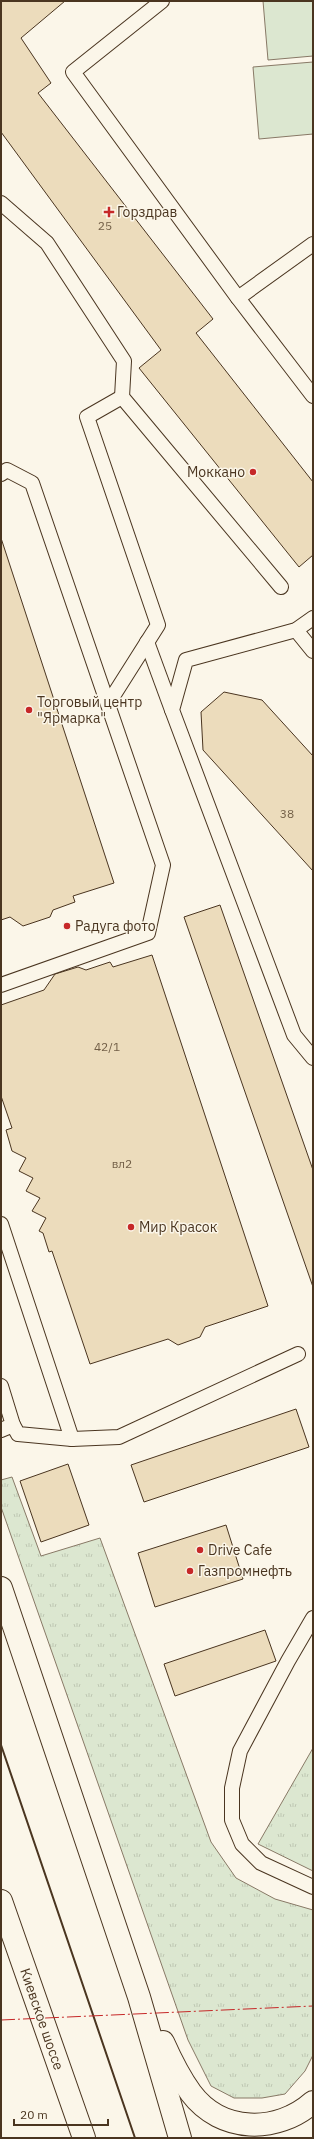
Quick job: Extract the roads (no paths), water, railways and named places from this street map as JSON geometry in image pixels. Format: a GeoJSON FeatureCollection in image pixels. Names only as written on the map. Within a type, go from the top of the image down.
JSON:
{"type":"FeatureCollection","features":[{"type":"Feature","properties":{"kind":"main road"},"geometry":{"type":"LineString","coordinates":[[1,1588],[139,1997],[180,2138]]}},
{"type":"Feature","properties":{"kind":"main road","name":"Киевское шоссе"},"geometry":{"type":"LineString","coordinates":[[1,1900],[84,2138]]}},
{"type":"Feature","properties":{"kind":"main road"},"geometry":{"type":"LineString","coordinates":[[139,1997],[180,2077],[192,2094],[206,2108],[228,2122],[263,2126],[288,2118],[306,2108],[313,2102]]}},
{"type":"Feature","properties":{"kind":"lane"},"geometry":{"type":"LineString","coordinates":[[162,1],[73,72],[238,298],[313,396]]}},
{"type":"Feature","properties":{"kind":"lane"},"geometry":{"type":"LineString","coordinates":[[1,203],[47,243],[124,361],[122,397],[281,588]]}},
{"type":"Feature","properties":{"kind":"lane"},"geometry":{"type":"LineString","coordinates":[[238,298],[313,244]]}},
{"type":"Feature","properties":{"kind":"lane"},"geometry":{"type":"LineString","coordinates":[[108,704],[158,626],[87,417],[122,397]]}},
{"type":"Feature","properties":{"kind":"lane"},"geometry":{"type":"LineString","coordinates":[[1,474],[7,470],[32,483],[163,865],[148,933],[1,985]]}},
{"type":"Feature","properties":{"kind":"lane"},"geometry":{"type":"LineString","coordinates":[[172,710],[186,660],[296,630],[313,618]]}},
{"type":"Feature","properties":{"kind":"lane"},"geometry":{"type":"LineString","coordinates":[[296,630],[313,651]]}},
{"type":"Feature","properties":{"kind":"lane"},"geometry":{"type":"LineString","coordinates":[[148,642],[294,1036],[313,1058]]}},
{"type":"Feature","properties":{"kind":"lane"},"geometry":{"type":"LineString","coordinates":[[1,1224],[72,1439]]}},
{"type":"Feature","properties":{"kind":"lane"},"geometry":{"type":"LineString","coordinates":[[1,1386],[7,1428],[18,1434],[72,1439],[119,1437],[298,1354]]}},
{"type":"Feature","properties":{"kind":"lane"},"geometry":{"type":"LineString","coordinates":[[313,1618],[288,1661],[240,1751],[232,1788],[232,1820],[242,1844],[261,1863],[313,1887]]}},
{"type":"Feature","properties":{"kind":"place","name":"Горздрав"},"geometry":{"type":"Point","coordinates":[109,212]}},
{"type":"Feature","properties":{"kind":"place","name":"Моккано"},"geometry":{"type":"Point","coordinates":[253,472]}},
{"type":"Feature","properties":{"kind":"place","name":"Торговый центр \"Ярмарка\""},"geometry":{"type":"Point","coordinates":[29,710]}},
{"type":"Feature","properties":{"kind":"place","name":"Радуга фото"},"geometry":{"type":"Point","coordinates":[67,926]}},
{"type":"Feature","properties":{"kind":"place","name":"Мир Красок"},"geometry":{"type":"Point","coordinates":[131,1227]}},
{"type":"Feature","properties":{"kind":"place","name":"Drive Cafe"},"geometry":{"type":"Point","coordinates":[200,1550]}},
{"type":"Feature","properties":{"kind":"place","name":"Газпромнефть"},"geometry":{"type":"Point","coordinates":[190,1571]}}]}
